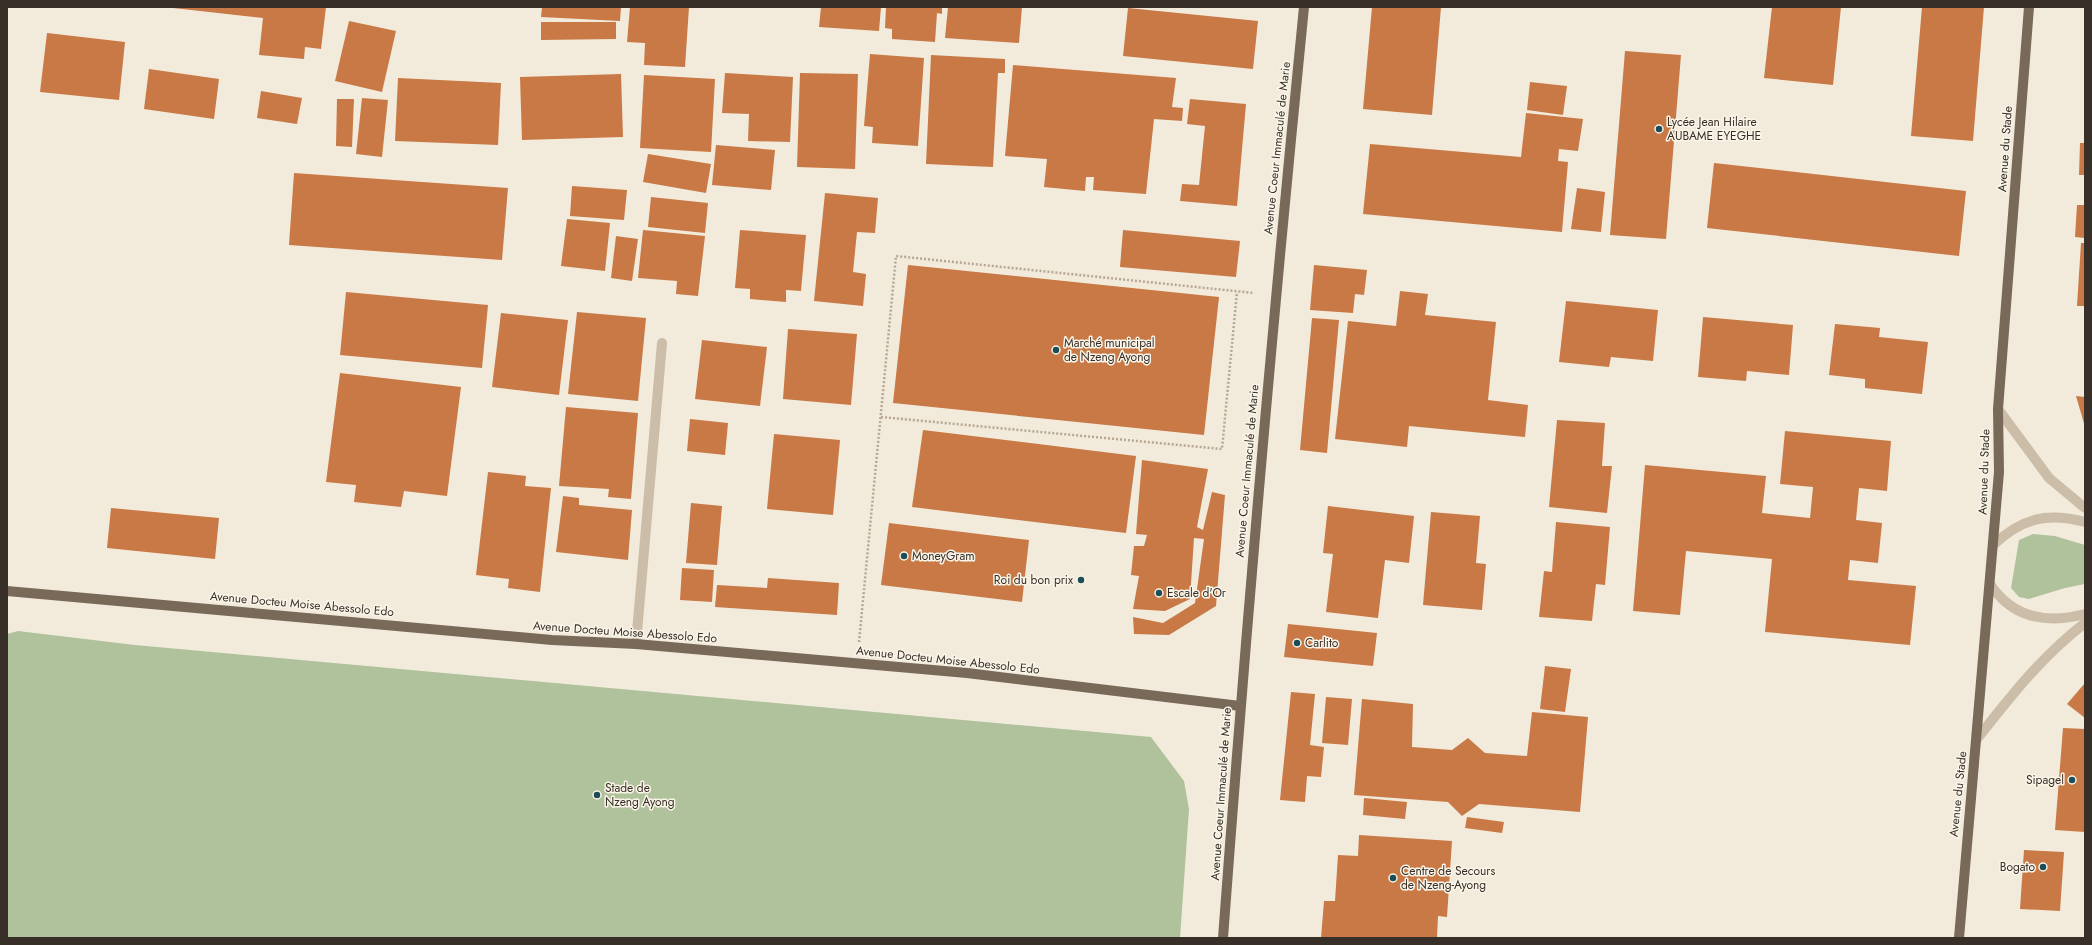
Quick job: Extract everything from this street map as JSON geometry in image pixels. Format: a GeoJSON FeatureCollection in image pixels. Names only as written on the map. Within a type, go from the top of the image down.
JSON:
{"type":"FeatureCollection","features":[{"type":"Feature","properties":{"kind":"main road","name":"Avenue Coeur Immaculé de Marie"},"geometry":{"type":"LineString","coordinates":[[1224,938],[1240,706],[1276,296],[1304,7]]}},
{"type":"Feature","properties":{"kind":"main road","name":"Avenue du Stade"},"geometry":{"type":"LineString","coordinates":[[1958,938],[1993,545],[1998,472],[1998,409],[2029,7]]}},
{"type":"Feature","properties":{"kind":"main road","name":"Avenue Docteu Moise Abessolo Edo"},"geometry":{"type":"LineString","coordinates":[[7,591],[552,640],[636,644],[967,673],[1240,706]]}},
{"type":"Feature","properties":{"kind":"street"},"geometry":{"type":"LineString","coordinates":[[636,644],[662,343]]}},
{"type":"Feature","properties":{"kind":"street"},"geometry":{"type":"LineString","coordinates":[[1998,409],[2049,478],[2085,508]]}},
{"type":"Feature","properties":{"kind":"street"},"geometry":{"type":"LineString","coordinates":[[1993,545],[2008,530],[2029,521],[2051,517],[2085,522]]}},
{"type":"Feature","properties":{"kind":"street"},"geometry":{"type":"LineString","coordinates":[[1990,584],[1998,597],[2015,611],[2039,618],[2065,619],[2085,614]]}},
{"type":"Feature","properties":{"kind":"street"},"geometry":{"type":"LineString","coordinates":[[1976,739],[2040,661],[2064,639],[2085,623]]}},
{"type":"Feature","properties":{"kind":"path"},"geometry":{"type":"LineString","coordinates":[[857,664],[896,256],[1276,296]]}},
{"type":"Feature","properties":{"kind":"path"},"geometry":{"type":"LineString","coordinates":[[881,417],[1222,450],[1237,292]]}},
{"type":"Feature","properties":{"kind":"green space"},"geometry":{"type":"Polygon","coordinates":[[[2033,534],[2055,536],[2085,545],[2085,584],[2065,588],[2029,599],[2019,597],[2011,588],[2019,540],[2033,534]]]}},
{"type":"Feature","properties":{"kind":"green space","name":"Stade de Nzeng Ayong"},"geometry":{"type":"Polygon","coordinates":[[[18,631],[135,645],[1151,737],[1184,781],[1189,809],[1180,938],[7,938],[7,634],[18,631]]]}},
{"type":"Feature","properties":{"kind":"building"},"geometry":{"type":"Polygon","coordinates":[[[164,7],[326,7],[321,49],[305,47],[304,59],[259,55],[263,18],[164,7]]]}},
{"type":"Feature","properties":{"kind":"building"},"geometry":{"type":"Polygon","coordinates":[[[542,7],[621,7],[620,21],[541,17],[542,7]]]}},
{"type":"Feature","properties":{"kind":"building"},"geometry":{"type":"Polygon","coordinates":[[[630,7],[689,7],[685,67],[644,65],[645,43],[627,42],[630,7]]]}},
{"type":"Feature","properties":{"kind":"building"},"geometry":{"type":"Polygon","coordinates":[[[821,7],[881,7],[879,31],[819,27],[821,7]]]}},
{"type":"Feature","properties":{"kind":"building"},"geometry":{"type":"Polygon","coordinates":[[[886,7],[942,7],[942,14],[937,13],[935,42],[892,39],[892,29],[885,28],[886,7]]]}},
{"type":"Feature","properties":{"kind":"building"},"geometry":{"type":"Polygon","coordinates":[[[948,7],[1022,7],[1019,43],[945,38],[948,7]]]}},
{"type":"Feature","properties":{"kind":"building"},"geometry":{"type":"Polygon","coordinates":[[[1372,7],[1441,7],[1432,115],[1363,109],[1372,7]]]}},
{"type":"Feature","properties":{"kind":"building"},"geometry":{"type":"Polygon","coordinates":[[[1772,7],[1841,7],[1833,85],[1764,78],[1772,7]]]}},
{"type":"Feature","properties":{"kind":"building"},"geometry":{"type":"Polygon","coordinates":[[[1922,7],[1984,7],[1973,141],[1911,136],[1922,7]]]}},
{"type":"Feature","properties":{"kind":"building"},"geometry":{"type":"Polygon","coordinates":[[[1128,8],[1258,21],[1253,69],[1123,56],[1128,8]]]}},
{"type":"Feature","properties":{"kind":"building"},"geometry":{"type":"Polygon","coordinates":[[[349,21],[396,31],[382,92],[335,81],[349,21]]]}},
{"type":"Feature","properties":{"kind":"building"},"geometry":{"type":"Polygon","coordinates":[[[541,22],[616,22],[616,39],[541,40],[541,22]]]}},
{"type":"Feature","properties":{"kind":"building"},"geometry":{"type":"Polygon","coordinates":[[[47,33],[125,42],[119,100],[40,92],[47,33]]]}},
{"type":"Feature","properties":{"kind":"building"},"geometry":{"type":"Polygon","coordinates":[[[1625,51],[1681,55],[1666,239],[1610,235],[1625,51]]]}},
{"type":"Feature","properties":{"kind":"building"},"geometry":{"type":"Polygon","coordinates":[[[870,54],[924,58],[918,146],[872,143],[873,127],[864,126],[870,54]]]}},
{"type":"Feature","properties":{"kind":"building"},"geometry":{"type":"Polygon","coordinates":[[[931,55],[1005,59],[1005,73],[998,73],[993,167],[926,164],[931,55]]]}},
{"type":"Feature","properties":{"kind":"building"},"geometry":{"type":"Polygon","coordinates":[[[1013,65],[1176,78],[1172,107],[1183,108],[1182,121],[1154,119],[1146,194],[1093,190],[1094,177],[1086,177],[1085,191],[1044,187],[1047,159],[1005,156],[1013,65]]]}},
{"type":"Feature","properties":{"kind":"building"},"geometry":{"type":"Polygon","coordinates":[[[149,69],[219,79],[214,119],[144,109],[149,69]]]}},
{"type":"Feature","properties":{"kind":"building"},"geometry":{"type":"Polygon","coordinates":[[[725,73],[793,77],[790,142],[748,141],[749,114],[722,113],[725,73]]]}},
{"type":"Feature","properties":{"kind":"building"},"geometry":{"type":"Polygon","coordinates":[[[800,73],[858,74],[855,169],[797,167],[800,73]]]}},
{"type":"Feature","properties":{"kind":"building"},"geometry":{"type":"Polygon","coordinates":[[[621,74],[623,137],[522,140],[520,77],[621,74]]]}},
{"type":"Feature","properties":{"kind":"building"},"geometry":{"type":"Polygon","coordinates":[[[644,75],[715,79],[711,152],[640,148],[644,75]]]}},
{"type":"Feature","properties":{"kind":"building"},"geometry":{"type":"Polygon","coordinates":[[[398,78],[501,83],[498,145],[395,141],[398,78]]]}},
{"type":"Feature","properties":{"kind":"building"},"geometry":{"type":"Polygon","coordinates":[[[1530,82],[1567,86],[1563,115],[1527,110],[1530,82]]]}},
{"type":"Feature","properties":{"kind":"building"},"geometry":{"type":"Polygon","coordinates":[[[261,91],[302,98],[297,124],[257,118],[261,91]]]}},
{"type":"Feature","properties":{"kind":"building"},"geometry":{"type":"Polygon","coordinates":[[[362,98],[388,100],[382,157],[356,154],[362,98]]]}},
{"type":"Feature","properties":{"kind":"building"},"geometry":{"type":"Polygon","coordinates":[[[337,99],[354,99],[352,147],[336,146],[337,99]]]}},
{"type":"Feature","properties":{"kind":"building"},"geometry":{"type":"Polygon","coordinates":[[[1190,99],[1246,104],[1237,206],[1180,201],[1182,184],[1199,185],[1205,126],[1187,124],[1190,99]]]}},
{"type":"Feature","properties":{"kind":"building"},"geometry":{"type":"Polygon","coordinates":[[[1526,113],[1583,119],[1578,151],[1559,149],[1558,161],[1568,162],[1562,232],[1363,214],[1370,144],[1521,157],[1526,113]]]}},
{"type":"Feature","properties":{"kind":"building"},"geometry":{"type":"Polygon","coordinates":[[[2080,143],[2085,143],[2085,175],[2079,175],[2080,143]]]}},
{"type":"Feature","properties":{"kind":"building"},"geometry":{"type":"Polygon","coordinates":[[[716,145],[775,150],[771,190],[712,185],[716,145]]]}},
{"type":"Feature","properties":{"kind":"building"},"geometry":{"type":"Polygon","coordinates":[[[648,154],[711,164],[706,193],[643,182],[648,154]]]}},
{"type":"Feature","properties":{"kind":"building"},"geometry":{"type":"Polygon","coordinates":[[[1714,163],[1966,191],[1959,256],[1707,228],[1714,163]]]}},
{"type":"Feature","properties":{"kind":"building"},"geometry":{"type":"Polygon","coordinates":[[[294,173],[508,188],[502,260],[289,245],[294,173]]]}},
{"type":"Feature","properties":{"kind":"building"},"geometry":{"type":"Polygon","coordinates":[[[572,186],[627,190],[624,220],[570,216],[572,186]]]}},
{"type":"Feature","properties":{"kind":"building"},"geometry":{"type":"Polygon","coordinates":[[[1577,188],[1605,192],[1601,232],[1571,229],[1577,188]]]}},
{"type":"Feature","properties":{"kind":"building"},"geometry":{"type":"Polygon","coordinates":[[[825,193],[878,198],[875,233],[857,232],[853,272],[866,274],[863,306],[814,301],[825,193]]]}},
{"type":"Feature","properties":{"kind":"building"},"geometry":{"type":"Polygon","coordinates":[[[651,197],[708,203],[705,233],[648,227],[651,197]]]}},
{"type":"Feature","properties":{"kind":"building"},"geometry":{"type":"Polygon","coordinates":[[[2077,205],[2085,205],[2085,238],[2075,237],[2077,205]]]}},
{"type":"Feature","properties":{"kind":"building"},"geometry":{"type":"Polygon","coordinates":[[[567,219],[610,223],[605,271],[561,266],[567,219]]]}},
{"type":"Feature","properties":{"kind":"building"},"geometry":{"type":"Polygon","coordinates":[[[643,230],[705,236],[698,296],[676,294],[677,281],[638,278],[643,230]]]}},
{"type":"Feature","properties":{"kind":"building"},"geometry":{"type":"Polygon","coordinates":[[[740,230],[806,235],[801,291],[786,290],[786,302],[750,299],[750,289],[735,288],[740,230]]]}},
{"type":"Feature","properties":{"kind":"building"},"geometry":{"type":"Polygon","coordinates":[[[1123,230],[1240,241],[1236,277],[1120,267],[1123,230]]]}},
{"type":"Feature","properties":{"kind":"building"},"geometry":{"type":"Polygon","coordinates":[[[616,236],[638,239],[632,281],[611,278],[616,236]]]}},
{"type":"Feature","properties":{"kind":"building"},"geometry":{"type":"Polygon","coordinates":[[[2081,243],[2085,243],[2085,306],[2077,306],[2081,243]]]}},
{"type":"Feature","properties":{"kind":"building","name":"Marché municipal de Nzeng Ayong"},"geometry":{"type":"Polygon","coordinates":[[[908,265],[1219,297],[1204,435],[893,403],[908,265]]]}},
{"type":"Feature","properties":{"kind":"building"},"geometry":{"type":"Polygon","coordinates":[[[1314,265],[1367,270],[1364,295],[1355,294],[1353,313],[1310,310],[1314,265]]]}},
{"type":"Feature","properties":{"kind":"building"},"geometry":{"type":"Polygon","coordinates":[[[1400,291],[1428,294],[1425,315],[1496,322],[1488,400],[1528,405],[1525,437],[1409,426],[1407,447],[1335,439],[1348,321],[1396,326],[1400,291]]]}},
{"type":"Feature","properties":{"kind":"building"},"geometry":{"type":"Polygon","coordinates":[[[346,292],[488,305],[482,368],[340,355],[346,292]]]}},
{"type":"Feature","properties":{"kind":"building"},"geometry":{"type":"Polygon","coordinates":[[[1566,301],[1658,310],[1653,361],[1611,357],[1609,367],[1559,362],[1566,301]]]}},
{"type":"Feature","properties":{"kind":"building"},"geometry":{"type":"Polygon","coordinates":[[[577,312],[646,318],[638,401],[568,394],[577,312]]]}},
{"type":"Feature","properties":{"kind":"building"},"geometry":{"type":"Polygon","coordinates":[[[501,313],[568,320],[559,395],[492,387],[501,313]]]}},
{"type":"Feature","properties":{"kind":"building"},"geometry":{"type":"Polygon","coordinates":[[[1703,317],[1793,325],[1789,375],[1747,371],[1746,381],[1698,377],[1703,317]]]}},
{"type":"Feature","properties":{"kind":"building"},"geometry":{"type":"Polygon","coordinates":[[[1312,318],[1339,320],[1327,453],[1300,450],[1312,318]]]}},
{"type":"Feature","properties":{"kind":"building"},"geometry":{"type":"Polygon","coordinates":[[[1835,324],[1880,328],[1879,337],[1928,342],[1922,394],[1865,388],[1865,379],[1829,375],[1835,324]]]}},
{"type":"Feature","properties":{"kind":"building"},"geometry":{"type":"Polygon","coordinates":[[[788,329],[857,334],[851,405],[783,399],[788,329]]]}},
{"type":"Feature","properties":{"kind":"building"},"geometry":{"type":"Polygon","coordinates":[[[702,340],[767,347],[760,406],[695,399],[702,340]]]}},
{"type":"Feature","properties":{"kind":"building"},"geometry":{"type":"Polygon","coordinates":[[[340,373],[461,387],[447,496],[404,491],[401,507],[354,502],[356,485],[326,482],[340,373]]]}},
{"type":"Feature","properties":{"kind":"building"},"geometry":{"type":"Polygon","coordinates":[[[2076,396],[2085,397],[2085,427],[2076,396]]]}},
{"type":"Feature","properties":{"kind":"building"},"geometry":{"type":"Polygon","coordinates":[[[566,407],[638,413],[631,499],[608,497],[609,489],[559,486],[566,407]]]}},
{"type":"Feature","properties":{"kind":"building"},"geometry":{"type":"Polygon","coordinates":[[[690,419],[728,423],[725,455],[687,451],[690,419]]]}},
{"type":"Feature","properties":{"kind":"building"},"geometry":{"type":"Polygon","coordinates":[[[1557,420],[1605,423],[1602,466],[1612,466],[1607,513],[1549,507],[1557,420]]]}},
{"type":"Feature","properties":{"kind":"building"},"geometry":{"type":"Polygon","coordinates":[[[923,430],[1136,456],[1126,533],[912,507],[923,430]]]}},
{"type":"Feature","properties":{"kind":"building"},"geometry":{"type":"Polygon","coordinates":[[[1785,431],[1891,441],[1887,491],[1859,488],[1856,520],[1882,523],[1878,563],[1850,560],[1848,580],[1916,586],[1910,645],[1765,632],[1772,559],[1686,551],[1680,615],[1633,611],[1645,465],[1766,476],[1762,513],[1810,518],[1813,487],[1780,484],[1785,431]]]}},
{"type":"Feature","properties":{"kind":"building"},"geometry":{"type":"Polygon","coordinates":[[[774,434],[840,440],[833,515],[767,509],[774,434]]]}},
{"type":"Feature","properties":{"kind":"building"},"geometry":{"type":"Polygon","coordinates":[[[1142,460],[1208,469],[1197,527],[1203,530],[1212,492],[1225,495],[1216,606],[1169,635],[1134,634],[1133,617],[1163,623],[1195,603],[1204,539],[1194,538],[1190,599],[1165,611],[1133,609],[1139,576],[1131,575],[1134,546],[1144,546],[1147,535],[1136,534],[1142,460]]]}},
{"type":"Feature","properties":{"kind":"building"},"geometry":{"type":"Polygon","coordinates":[[[488,472],[526,476],[525,486],[551,488],[540,592],[508,588],[509,579],[476,575],[488,472]]]}},
{"type":"Feature","properties":{"kind":"building"},"geometry":{"type":"Polygon","coordinates":[[[563,496],[579,498],[579,505],[632,510],[628,560],[556,552],[563,496]]]}},
{"type":"Feature","properties":{"kind":"building"},"geometry":{"type":"Polygon","coordinates":[[[691,503],[722,506],[717,565],[686,563],[691,503]]]}},
{"type":"Feature","properties":{"kind":"building"},"geometry":{"type":"Polygon","coordinates":[[[1328,506],[1414,516],[1409,563],[1385,560],[1378,618],[1326,612],[1333,554],[1323,553],[1328,506]]]}},
{"type":"Feature","properties":{"kind":"building"},"geometry":{"type":"Polygon","coordinates":[[[111,508],[219,518],[215,559],[107,548],[111,508]]]}},
{"type":"Feature","properties":{"kind":"building"},"geometry":{"type":"Polygon","coordinates":[[[1431,512],[1480,516],[1476,563],[1486,564],[1482,610],[1423,605],[1431,512]]]}},
{"type":"Feature","properties":{"kind":"building"},"geometry":{"type":"Polygon","coordinates":[[[1556,522],[1610,527],[1605,585],[1596,584],[1592,621],[1539,617],[1544,571],[1552,572],[1556,522]]]}},
{"type":"Feature","properties":{"kind":"building"},"geometry":{"type":"Polygon","coordinates":[[[889,523],[1029,540],[1022,602],[881,585],[889,523]]]}},
{"type":"Feature","properties":{"kind":"building"},"geometry":{"type":"Polygon","coordinates":[[[682,568],[714,570],[712,602],[680,600],[682,568]]]}},
{"type":"Feature","properties":{"kind":"building"},"geometry":{"type":"Polygon","coordinates":[[[768,578],[839,583],[837,615],[715,607],[717,585],[767,588],[768,578]]]}},
{"type":"Feature","properties":{"kind":"building"},"geometry":{"type":"Polygon","coordinates":[[[1288,624],[1377,633],[1373,666],[1284,657],[1288,624]]]}},
{"type":"Feature","properties":{"kind":"building"},"geometry":{"type":"Polygon","coordinates":[[[1545,666],[1571,669],[1565,712],[1540,709],[1545,666]]]}},
{"type":"Feature","properties":{"kind":"building"},"geometry":{"type":"Polygon","coordinates":[[[2085,683],[2085,718],[2067,704],[2085,683]]]}},
{"type":"Feature","properties":{"kind":"building"},"geometry":{"type":"Polygon","coordinates":[[[1291,692],[1315,694],[1310,745],[1324,747],[1321,777],[1307,776],[1305,802],[1280,800],[1291,692]]]}},
{"type":"Feature","properties":{"kind":"building"},"geometry":{"type":"Polygon","coordinates":[[[1326,697],[1352,699],[1348,745],[1322,743],[1326,697]]]}},
{"type":"Feature","properties":{"kind":"building"},"geometry":{"type":"Polygon","coordinates":[[[1362,699],[1413,704],[1412,747],[1452,750],[1468,738],[1485,753],[1527,756],[1532,712],[1588,717],[1580,812],[1479,804],[1462,816],[1448,802],[1354,795],[1362,699]]]}},
{"type":"Feature","properties":{"kind":"building","name":"Sipagel"},"geometry":{"type":"Polygon","coordinates":[[[2063,728],[2085,729],[2085,832],[2055,830],[2063,728]]]}},
{"type":"Feature","properties":{"kind":"building"},"geometry":{"type":"Polygon","coordinates":[[[1364,798],[1407,802],[1405,819],[1363,815],[1364,798]]]}},
{"type":"Feature","properties":{"kind":"building"},"geometry":{"type":"Polygon","coordinates":[[[1467,817],[1504,822],[1502,833],[1465,828],[1467,817]]]}},
{"type":"Feature","properties":{"kind":"building","name":"Centre de Secours de Nzeng-Ayong"},"geometry":{"type":"Polygon","coordinates":[[[1359,835],[1452,841],[1447,917],[1438,916],[1437,938],[1321,938],[1324,901],[1335,901],[1338,855],[1358,856],[1359,835]]]}},
{"type":"Feature","properties":{"kind":"building","name":"Bogato"},"geometry":{"type":"Polygon","coordinates":[[[2024,850],[2064,852],[2060,911],[2020,909],[2024,850]]]}},
{"type":"Feature","properties":{"kind":"place","name":"Lycée Jean Hilaire AUBAME EYEGHE"},"geometry":{"type":"Point","coordinates":[1659,129]}},
{"type":"Feature","properties":{"kind":"place","name":"Marché municipal de Nzeng Ayong"},"geometry":{"type":"Point","coordinates":[1056,350]}},
{"type":"Feature","properties":{"kind":"place","name":"MoneyGram"},"geometry":{"type":"Point","coordinates":[904,556]}},
{"type":"Feature","properties":{"kind":"place","name":"Roi du bon prix"},"geometry":{"type":"Point","coordinates":[1081,580]}},
{"type":"Feature","properties":{"kind":"place","name":"Escale d'Or"},"geometry":{"type":"Point","coordinates":[1159,593]}},
{"type":"Feature","properties":{"kind":"place","name":"Carlito"},"geometry":{"type":"Point","coordinates":[1297,643]}},
{"type":"Feature","properties":{"kind":"place","name":"Sipagel"},"geometry":{"type":"Point","coordinates":[2072,780]}},
{"type":"Feature","properties":{"kind":"place","name":"Stade de Nzeng Ayong"},"geometry":{"type":"Point","coordinates":[597,795]}},
{"type":"Feature","properties":{"kind":"place","name":"Bogato"},"geometry":{"type":"Point","coordinates":[2043,867]}},
{"type":"Feature","properties":{"kind":"place","name":"Centre de Secours de Nzeng-Ayong"},"geometry":{"type":"Point","coordinates":[1393,878]}}]}
